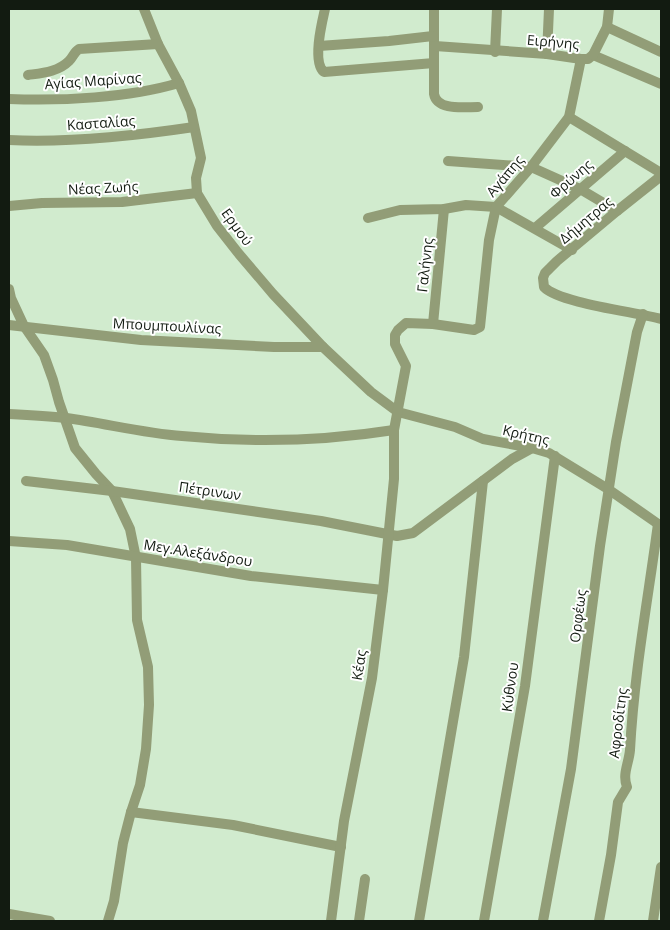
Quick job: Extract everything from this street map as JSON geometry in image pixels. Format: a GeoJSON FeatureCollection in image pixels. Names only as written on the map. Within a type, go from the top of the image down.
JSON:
{"type":"FeatureCollection","features":[{"type":"Feature","properties":{"kind":"street"},"geometry":{"type":"LineString","coordinates":[[144,9],[158,44],[179,83],[191,111],[201,158],[196,178],[198,193]]}},
{"type":"Feature","properties":{"kind":"street"},"geometry":{"type":"LineString","coordinates":[[325,9],[320,30],[319,46],[321,68],[324,72],[434,63]]}},
{"type":"Feature","properties":{"kind":"street"},"geometry":{"type":"LineString","coordinates":[[434,9],[434,94],[438,103],[478,107]]}},
{"type":"Feature","properties":{"kind":"street"},"geometry":{"type":"LineString","coordinates":[[495,52],[497,9]]}},
{"type":"Feature","properties":{"kind":"street"},"geometry":{"type":"LineString","coordinates":[[547,54],[549,9]]}},
{"type":"Feature","properties":{"kind":"street"},"geometry":{"type":"LineString","coordinates":[[592,56],[607,28],[608,9]]}},
{"type":"Feature","properties":{"kind":"street"},"geometry":{"type":"LineString","coordinates":[[607,28],[661,52]]}},
{"type":"Feature","properties":{"kind":"street"},"geometry":{"type":"LineString","coordinates":[[319,46],[433,36]]}},
{"type":"Feature","properties":{"kind":"street"},"geometry":{"type":"LineString","coordinates":[[28,75],[60,68],[79,49],[158,44]]}},
{"type":"Feature","properties":{"kind":"street","name":"Ειρήνης"},"geometry":{"type":"LineString","coordinates":[[435,46],[495,52],[547,54],[582,59],[588,59],[592,56],[661,84]]}},
{"type":"Feature","properties":{"kind":"street","name":"Αγάπης"},"geometry":{"type":"LineString","coordinates":[[433,324],[474,330],[480,327],[489,240],[496,207],[531,167],[569,117],[582,59]]}},
{"type":"Feature","properties":{"kind":"street","name":"Αγίας Μαρίνας"},"geometry":{"type":"LineString","coordinates":[[9,99],[108,95],[154,90],[179,83]]}},
{"type":"Feature","properties":{"kind":"street"},"geometry":{"type":"LineString","coordinates":[[569,117],[625,150],[661,175]]}},
{"type":"Feature","properties":{"kind":"street","name":"Κασταλίας"},"geometry":{"type":"LineString","coordinates":[[9,140],[77,140],[156,133],[194,127]]}},
{"type":"Feature","properties":{"kind":"street","name":"Φρύνης"},"geometry":{"type":"LineString","coordinates":[[535,228],[625,150]]}},
{"type":"Feature","properties":{"kind":"street"},"geometry":{"type":"LineString","coordinates":[[448,161],[531,167],[580,189],[617,211]]}},
{"type":"Feature","properties":{"kind":"street","name":"Δήμητρας"},"geometry":{"type":"LineString","coordinates":[[642,314],[579,302],[555,295],[548,291],[543,283],[545,273],[661,175]]}},
{"type":"Feature","properties":{"kind":"street","name":"Νέας Ζωής"},"geometry":{"type":"LineString","coordinates":[[9,206],[42,203],[122,202],[198,193]]}},
{"type":"Feature","properties":{"kind":"street","name":"Ερμού"},"geometry":{"type":"LineString","coordinates":[[198,193],[217,226],[273,294],[323,347],[371,392],[398,412]]}},
{"type":"Feature","properties":{"kind":"street"},"geometry":{"type":"LineString","coordinates":[[368,218],[400,210],[444,209],[466,205],[496,207],[572,250]]}},
{"type":"Feature","properties":{"kind":"street","name":"Γαλήνης"},"geometry":{"type":"LineString","coordinates":[[433,324],[444,209]]}},
{"type":"Feature","properties":{"kind":"street"},"geometry":{"type":"LineString","coordinates":[[9,289],[11,298],[24,326],[44,355],[54,380],[64,418],[75,448],[112,490],[130,529],[136,558],[137,620],[148,667],[149,705],[146,749],[140,785],[130,812],[114,901],[108,921]]}},
{"type":"Feature","properties":{"kind":"street"},"geometry":{"type":"LineString","coordinates":[[642,314],[661,319]]}},
{"type":"Feature","properties":{"kind":"street","name":"Ορφέως"},"geometry":{"type":"LineString","coordinates":[[543,921],[571,769],[608,489],[642,314]]}},
{"type":"Feature","properties":{"kind":"street","name":"Κέας"},"geometry":{"type":"LineString","coordinates":[[331,921],[340,847],[372,678],[384,590],[394,479],[394,430],[406,366],[395,344],[395,334],[406,323],[433,324]]}},
{"type":"Feature","properties":{"kind":"street","name":"Μπουμπουλίνας"},"geometry":{"type":"LineString","coordinates":[[9,325],[141,340],[274,347],[323,347]]}},
{"type":"Feature","properties":{"kind":"street","name":"Κρήτης"},"geometry":{"type":"LineString","coordinates":[[398,412],[455,428],[483,440],[532,448],[549,453],[608,489],[660,525]]}},
{"type":"Feature","properties":{"kind":"street"},"geometry":{"type":"LineString","coordinates":[[9,414],[64,418],[180,436],[229,440],[327,439],[394,430]]}},
{"type":"Feature","properties":{"kind":"street","name":"Πέτρινων"},"geometry":{"type":"LineString","coordinates":[[26,482],[112,490],[321,521],[397,536],[413,533],[512,459],[532,448]]}},
{"type":"Feature","properties":{"kind":"street","name":"Κύθνου"},"geometry":{"type":"LineString","coordinates":[[484,921],[525,686],[555,456]]}},
{"type":"Feature","properties":{"kind":"street"},"geometry":{"type":"LineString","coordinates":[[419,921],[464,657],[483,481]]}},
{"type":"Feature","properties":{"kind":"street","name":"Αφροδίτης"},"geometry":{"type":"LineString","coordinates":[[599,921],[618,802],[627,787],[624,782],[624,775],[630,751],[632,719],[660,525]]}},
{"type":"Feature","properties":{"kind":"street","name":"Μεγ.Αλεξάνδρου"},"geometry":{"type":"LineString","coordinates":[[9,541],[67,546],[252,576],[384,590]]}},
{"type":"Feature","properties":{"kind":"street"},"geometry":{"type":"LineString","coordinates":[[130,812],[232,825],[340,847]]}},
{"type":"Feature","properties":{"kind":"street"},"geometry":{"type":"LineString","coordinates":[[652,921],[661,868]]}},
{"type":"Feature","properties":{"kind":"street"},"geometry":{"type":"LineString","coordinates":[[359,921],[366,879]]}},
{"type":"Feature","properties":{"kind":"street"},"geometry":{"type":"LineString","coordinates":[[9,914],[50,921]]}}]}
